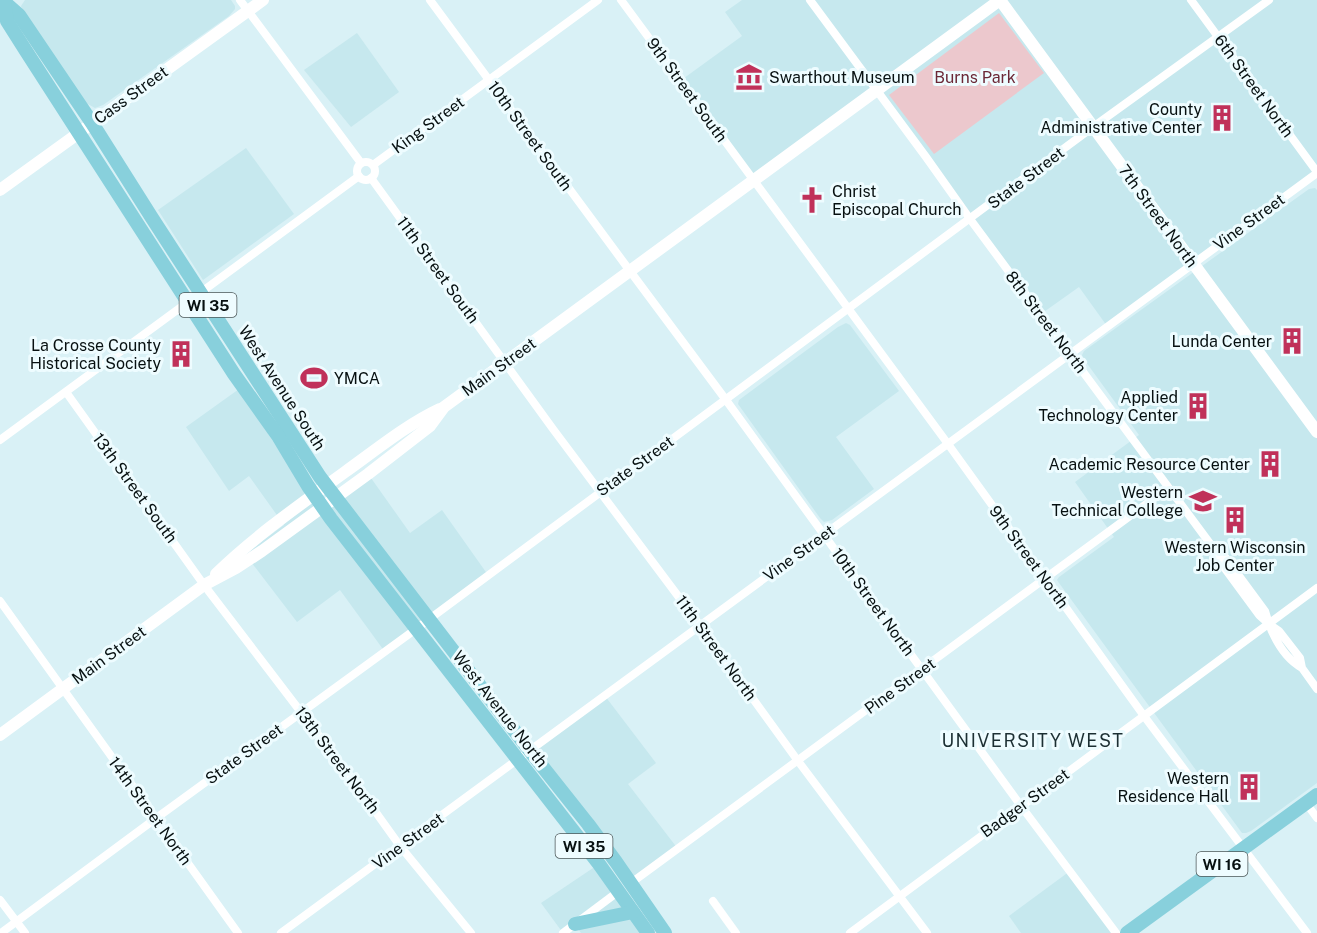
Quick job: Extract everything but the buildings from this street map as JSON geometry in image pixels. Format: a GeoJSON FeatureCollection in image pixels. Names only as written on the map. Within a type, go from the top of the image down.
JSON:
{"type":"FeatureCollection","features":[{"type":"Feature","properties":{"kind":"main road","name":"West Avenue South"},"geometry":{"type":"LineString","coordinates":[[4,1],[19,15],[92,123],[200,293],[336,498],[530,751]]}},
{"type":"Feature","properties":{"kind":"main road","name":"West Avenue South"},"geometry":{"type":"LineString","coordinates":[[4,1],[8,21],[238,380],[278,436],[323,507]]}},
{"type":"Feature","properties":{"kind":"main road","name":"West Avenue North"},"geometry":{"type":"LineString","coordinates":[[323,507],[518,760],[665,933]]}},
{"type":"Feature","properties":{"kind":"main road","name":"West Avenue North"},"geometry":{"type":"LineString","coordinates":[[530,751],[588,824],[625,887],[633,912],[648,933]]}},
{"type":"Feature","properties":{"kind":"main road","name":"WI 16"},"geometry":{"type":"LineString","coordinates":[[1127,933],[1311,799]]}},
{"type":"Feature","properties":{"kind":"main road"},"geometry":{"type":"LineString","coordinates":[[575,924],[633,912]]}},
{"type":"Feature","properties":{"kind":"street"},"geometry":{"type":"LineString","coordinates":[[240,0],[361,164]]}},
{"type":"Feature","properties":{"kind":"street","name":"Cass Street"},"geometry":{"type":"LineString","coordinates":[[0,190],[263,0]]}},
{"type":"Feature","properties":{"kind":"street","name":"10th Street South"},"geometry":{"type":"LineString","coordinates":[[430,0],[630,272]]}},
{"type":"Feature","properties":{"kind":"street","name":"King Street"},"geometry":{"type":"LineString","coordinates":[[373,165],[598,0]]}},
{"type":"Feature","properties":{"kind":"street","name":"9th Street South"},"geometry":{"type":"LineString","coordinates":[[621,0],[753,181]]}},
{"type":"Feature","properties":{"kind":"street","name":"8th Street North"},"geometry":{"type":"LineString","coordinates":[[810,0],[1168,488],[1217,553],[1231,564],[1265,611],[1269,624],[1279,630],[1300,658],[1302,668],[1317,689]]}},
{"type":"Feature","properties":{"kind":"street","name":"Main Street"},"geometry":{"type":"LineString","coordinates":[[0,735],[204,585],[253,557],[336,498],[430,426],[444,407],[1000,0]]}},
{"type":"Feature","properties":{"kind":"street","name":"7th Street North"},"geometry":{"type":"LineString","coordinates":[[1000,0],[1317,432]]}},
{"type":"Feature","properties":{"kind":"street","name":"6th Street North"},"geometry":{"type":"LineString","coordinates":[[1191,0],[1317,172]]}},
{"type":"Feature","properties":{"kind":"street","name":"State Street"},"geometry":{"type":"LineString","coordinates":[[2,933],[1269,0]]}},
{"type":"Feature","properties":{"kind":"street"},"geometry":{"type":"LineString","coordinates":[[366,162],[373,165],[375,174],[371,178],[363,179],[359,176],[357,171],[361,164],[366,162]]}},
{"type":"Feature","properties":{"kind":"street","name":"Vine Street"},"geometry":{"type":"LineString","coordinates":[[281,933],[1317,172]]}},
{"type":"Feature","properties":{"kind":"street"},"geometry":{"type":"LineString","coordinates":[[200,293],[359,176]]}},
{"type":"Feature","properties":{"kind":"street","name":"11th Street South"},"geometry":{"type":"LineString","coordinates":[[371,178],[505,363]]}},
{"type":"Feature","properties":{"kind":"street","name":"9th Street North"},"geometry":{"type":"LineString","coordinates":[[753,181],[948,444],[1144,716],[1307,933]]}},
{"type":"Feature","properties":{"kind":"street","name":"10th Street North"},"geometry":{"type":"LineString","coordinates":[[630,272],[1116,933]]}},
{"type":"Feature","properties":{"kind":"street"},"geometry":{"type":"LineString","coordinates":[[0,440],[188,302]]}},
{"type":"Feature","properties":{"kind":"street","name":"11th Street North"},"geometry":{"type":"LineString","coordinates":[[505,363],[927,933]]}},
{"type":"Feature","properties":{"kind":"street","name":"13th Street South"},"geometry":{"type":"LineString","coordinates":[[66,392],[204,585]]}},
{"type":"Feature","properties":{"kind":"street"},"geometry":{"type":"LineString","coordinates":[[204,585],[230,560],[327,485],[424,416],[444,407]]}},
{"type":"Feature","properties":{"kind":"street","name":"Pine Street"},"geometry":{"type":"LineString","coordinates":[[563,933],[1168,488]]}},
{"type":"Feature","properties":{"kind":"street","name":"13th Street North"},"geometry":{"type":"LineString","coordinates":[[204,585],[302,712],[400,846],[471,933]]}},
{"type":"Feature","properties":{"kind":"street","name":"Badger Street"},"geometry":{"type":"LineString","coordinates":[[850,933],[1317,588]]}},
{"type":"Feature","properties":{"kind":"street","name":"14th Street North"},"geometry":{"type":"LineString","coordinates":[[0,602],[238,933]]}},
{"type":"Feature","properties":{"kind":"street"},"geometry":{"type":"LineString","coordinates":[[1311,799],[1317,818]]}},
{"type":"Feature","properties":{"kind":"street"},"geometry":{"type":"LineString","coordinates":[[0,900],[25,933]]}},
{"type":"Feature","properties":{"kind":"street"},"geometry":{"type":"LineString","coordinates":[[713,901],[736,933]]}},
{"type":"Feature","properties":{"kind":"shaded area"},"geometry":{"type":"Polygon","coordinates":[[[25,0],[231,0],[235,9],[229,16],[103,105],[95,108],[86,103],[22,9],[21,6],[25,0]]]}},
{"type":"Feature","properties":{"kind":"shaded area"},"geometry":{"type":"Polygon","coordinates":[[[742,0],[1317,0],[1317,173],[1107,326],[1079,287],[1041,314],[877,91],[753,181],[680,81],[742,36],[725,12],[742,0]]]}},
{"type":"Feature","properties":{"kind":"shaded area"},"geometry":{"type":"Polygon","coordinates":[[[357,33],[399,92],[351,127],[304,70],[357,33]]]}},
{"type":"Feature","properties":{"kind":"shaded area"},"geometry":{"type":"Polygon","coordinates":[[[246,148],[294,214],[203,280],[158,210],[246,148]]]}},
{"type":"Feature","properties":{"kind":"shaded area","name":"Western Technical College"},"geometry":{"type":"Polygon","coordinates":[[[1309,189],[1317,190],[1317,783],[1251,831],[1242,833],[1057,580],[1114,537],[1075,482],[1139,435],[1082,355],[1084,351],[1309,189]]]}},
{"type":"Feature","properties":{"kind":"shaded area"},"geometry":{"type":"Polygon","coordinates":[[[846,323],[850,325],[899,391],[836,437],[874,489],[832,520],[824,522],[738,404],[739,400],[846,323]]]}},
{"type":"Feature","properties":{"kind":"shaded area"},"geometry":{"type":"Polygon","coordinates":[[[239,389],[321,515],[371,478],[410,533],[442,510],[488,575],[385,652],[340,590],[297,622],[245,554],[284,525],[249,476],[229,491],[186,427],[239,389]]]}},
{"type":"Feature","properties":{"kind":"shaded area"},"geometry":{"type":"Polygon","coordinates":[[[605,696],[656,763],[628,784],[678,849],[631,883],[530,751],[605,696]]]}},
{"type":"Feature","properties":{"kind":"shaded area"},"geometry":{"type":"Polygon","coordinates":[[[599,864],[648,933],[581,933],[575,924],[563,933],[541,903],[599,864]]]}},
{"type":"Feature","properties":{"kind":"shaded area"},"geometry":{"type":"Polygon","coordinates":[[[1070,871],[1116,933],[1021,933],[1009,916],[1070,871]]]}},
{"type":"Feature","properties":{"kind":"green space","name":"Burns Park"},"geometry":{"type":"Polygon","coordinates":[[[999,13],[1044,73],[934,154],[889,95],[999,13]]]}},
{"type":"Feature","properties":{"kind":"place","name":"Swarthout Museum"},"geometry":{"type":"Point","coordinates":[749,77]}},
{"type":"Feature","properties":{"kind":"place","name":"County Administrative Center"},"geometry":{"type":"Point","coordinates":[1222,118]}},
{"type":"Feature","properties":{"kind":"place","name":"Christ Episcopal Church"},"geometry":{"type":"Point","coordinates":[812,200]}},
{"type":"Feature","properties":{"kind":"place","name":"Lunda Center"},"geometry":{"type":"Point","coordinates":[1292,341]}},
{"type":"Feature","properties":{"kind":"place","name":"La Crosse County Historical Society"},"geometry":{"type":"Point","coordinates":[181,354]}},
{"type":"Feature","properties":{"kind":"place","name":"YMCA"},"geometry":{"type":"Point","coordinates":[314,378]}},
{"type":"Feature","properties":{"kind":"place","name":"Applied Technology Center"},"geometry":{"type":"Point","coordinates":[1198,406]}},
{"type":"Feature","properties":{"kind":"place","name":"Academic Resource Center"},"geometry":{"type":"Point","coordinates":[1270,464]}},
{"type":"Feature","properties":{"kind":"place","name":"Western Technical College"},"geometry":{"type":"Point","coordinates":[1203,501]}},
{"type":"Feature","properties":{"kind":"place","name":"Western Wisconsin Job Center"},"geometry":{"type":"Point","coordinates":[1235,520]}},
{"type":"Feature","properties":{"kind":"place","name":"Western Residence Hall"},"geometry":{"type":"Point","coordinates":[1249,787]}},
{"type":"Feature","properties":{"kind":"district","name":"UNIVERSITY WEST"},"geometry":{"type":"Point","coordinates":[1033,740]}}]}
